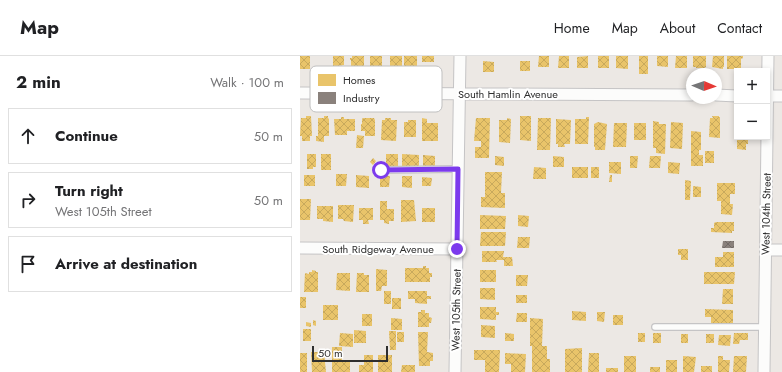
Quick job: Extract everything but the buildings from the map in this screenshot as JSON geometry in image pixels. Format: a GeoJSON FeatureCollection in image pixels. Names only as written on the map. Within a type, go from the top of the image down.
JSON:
{"type":"FeatureCollection","features":[{"type":"Feature","properties":{"kind":"street","name":"West 105th Street"},"geometry":{"type":"LineString","coordinates":[[455,372],[460,56]]}},
{"type":"Feature","properties":{"kind":"street","name":"West 104th Street"},"geometry":{"type":"LineString","coordinates":[[768,56],[768,68]]}},
{"type":"Feature","properties":{"kind":"street","name":"South Hamlin Avenue"},"geometry":{"type":"LineString","coordinates":[[300,93],[310,93]]}},
{"type":"Feature","properties":{"kind":"street","name":"South Hamlin Avenue"},"geometry":{"type":"LineString","coordinates":[[442,94],[686,95]]}},
{"type":"Feature","properties":{"kind":"street"},"geometry":{"type":"LineString","coordinates":[[722,95],[734,96]]}},
{"type":"Feature","properties":{"kind":"street"},"geometry":{"type":"LineString","coordinates":[[770,96],[782,96]]}},
{"type":"Feature","properties":{"kind":"street","name":"West 104th Street"},"geometry":{"type":"LineString","coordinates":[[764,372],[767,104]]}},
{"type":"Feature","properties":{"kind":"street","name":"South Ridgeway Avenue"},"geometry":{"type":"LineString","coordinates":[[300,248],[457,249]]}},
{"type":"Feature","properties":{"kind":"street"},"geometry":{"type":"LineString","coordinates":[[766,250],[782,250]]}},
{"type":"Feature","properties":{"kind":"lane"},"geometry":{"type":"LineString","coordinates":[[381,170],[458,169]]}},
{"type":"Feature","properties":{"kind":"lane"},"geometry":{"type":"LineString","coordinates":[[655,327],[764,327]]}},
{"type":"Feature","properties":{"kind":"route"},"geometry":{"type":"LineString","coordinates":[[381,170],[458,169],[457,249]]}}]}
